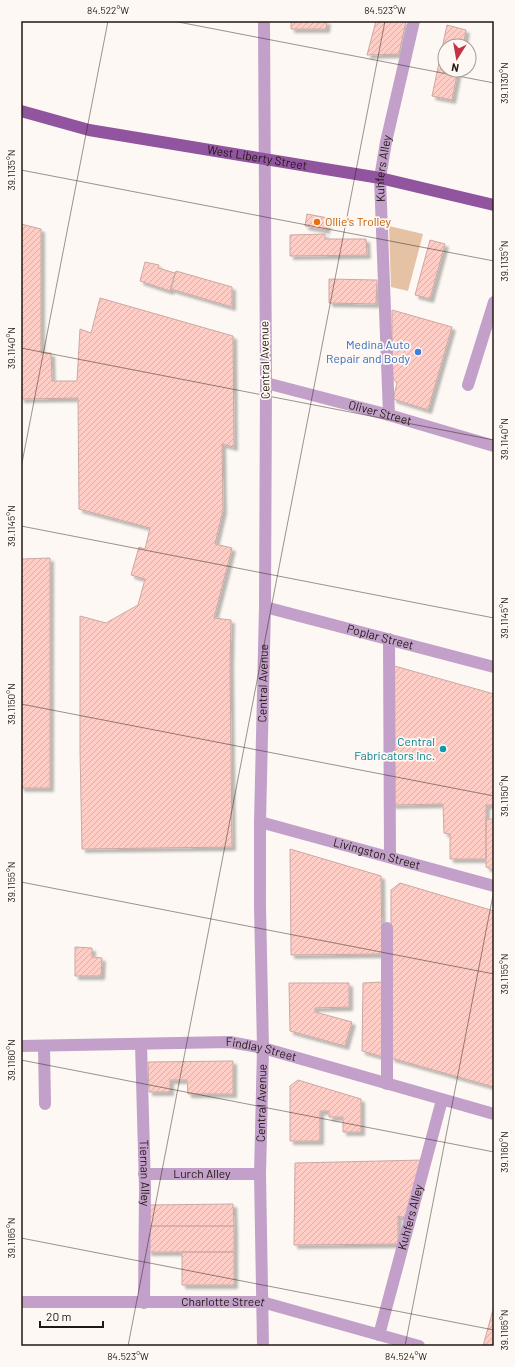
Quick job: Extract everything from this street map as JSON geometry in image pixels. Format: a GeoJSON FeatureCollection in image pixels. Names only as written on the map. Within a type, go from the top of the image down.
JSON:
{"type":"FeatureCollection","features":[{"type":"Feature","properties":{"kind":"main road","name":"West Liberty Street"},"geometry":{"type":"LineString","coordinates":[[21,111],[90,130],[380,178],[494,205]]}},
{"type":"Feature","properties":{"kind":"street","name":"Central Avenue"},"geometry":{"type":"LineString","coordinates":[[263,1346],[260,1174],[263,1048],[260,822],[265,607],[266,383],[264,21]]}},
{"type":"Feature","properties":{"kind":"street","name":"Kuhfers Alley"},"geometry":{"type":"LineString","coordinates":[[389,415],[380,178],[386,142],[414,21]]}},
{"type":"Feature","properties":{"kind":"street"},"geometry":{"type":"LineString","coordinates":[[468,385],[494,302]]}},
{"type":"Feature","properties":{"kind":"street","name":"Oliver Street"},"geometry":{"type":"LineString","coordinates":[[266,383],[389,415],[494,446]]}},
{"type":"Feature","properties":{"kind":"street","name":"Poplar Street"},"geometry":{"type":"LineString","coordinates":[[265,607],[494,667]]}},
{"type":"Feature","properties":{"kind":"street"},"geometry":{"type":"LineString","coordinates":[[389,639],[390,857]]}},
{"type":"Feature","properties":{"kind":"street","name":"Livingston Street"},"geometry":{"type":"LineString","coordinates":[[260,822],[494,886]]}},
{"type":"Feature","properties":{"kind":"street"},"geometry":{"type":"LineString","coordinates":[[387,928],[387,1084]]}},
{"type":"Feature","properties":{"kind":"street","name":"Findlay Street"},"geometry":{"type":"LineString","coordinates":[[21,1046],[230,1042],[263,1048],[494,1114]]}},
{"type":"Feature","properties":{"kind":"street","name":"Tiernan Alley"},"geometry":{"type":"LineString","coordinates":[[141,1044],[144,1174],[144,1303]]}},
{"type":"Feature","properties":{"kind":"street"},"geometry":{"type":"LineString","coordinates":[[44,1046],[45,1104]]}},
{"type":"Feature","properties":{"kind":"street","name":"Kuhfers Alley"},"geometry":{"type":"LineString","coordinates":[[380,1335],[442,1100]]}},
{"type":"Feature","properties":{"kind":"street","name":"Lurch Alley"},"geometry":{"type":"LineString","coordinates":[[144,1174],[260,1174]]}},
{"type":"Feature","properties":{"kind":"street","name":"Charlotte Street"},"geometry":{"type":"LineString","coordinates":[[21,1302],[262,1302],[419,1346]]}},
{"type":"Feature","properties":{"kind":"shaded area"},"geometry":{"type":"Polygon","coordinates":[[[389,226],[423,234],[408,291],[391,287],[389,226]]]}},
{"type":"Feature","properties":{"kind":"building"},"geometry":{"type":"Polygon","coordinates":[[[291,21],[327,21],[326,29],[291,29],[291,21]]]}},
{"type":"Feature","properties":{"kind":"building"},"geometry":{"type":"Polygon","coordinates":[[[376,21],[406,21],[399,54],[367,55],[376,21]]]}},
{"type":"Feature","properties":{"kind":"building"},"geometry":{"type":"Polygon","coordinates":[[[447,25],[466,30],[464,38],[444,38],[447,25]]]}},
{"type":"Feature","properties":{"kind":"building"},"geometry":{"type":"Polygon","coordinates":[[[437,72],[437,78],[456,78],[452,100],[432,96],[437,72]]]}},
{"type":"Feature","properties":{"kind":"building","name":"Ollie's Trolley"},"geometry":{"type":"Polygon","coordinates":[[[307,214],[328,218],[326,230],[305,226],[307,214]]]}},
{"type":"Feature","properties":{"kind":"building"},"geometry":{"type":"Polygon","coordinates":[[[21,224],[41,229],[41,353],[51,353],[52,381],[77,381],[80,329],[91,333],[100,298],[233,336],[234,447],[222,444],[223,510],[215,544],[232,548],[214,618],[231,620],[232,847],[82,849],[80,616],[106,623],[138,605],[145,579],[131,575],[139,547],[145,549],[150,528],[79,509],[78,398],[21,399],[21,224]]]}},
{"type":"Feature","properties":{"kind":"building"},"geometry":{"type":"Polygon","coordinates":[[[325,234],[325,239],[366,239],[367,255],[290,256],[290,235],[325,234]]]}},
{"type":"Feature","properties":{"kind":"building"},"geometry":{"type":"Polygon","coordinates":[[[430,240],[445,244],[430,299],[415,295],[430,240]]]}},
{"type":"Feature","properties":{"kind":"building"},"geometry":{"type":"Polygon","coordinates":[[[145,262],[159,265],[158,268],[175,273],[170,291],[140,281],[145,262]]]}},
{"type":"Feature","properties":{"kind":"building"},"geometry":{"type":"Polygon","coordinates":[[[176,271],[232,287],[232,307],[171,289],[176,271]]]}},
{"type":"Feature","properties":{"kind":"building"},"geometry":{"type":"Polygon","coordinates":[[[329,279],[377,280],[376,304],[329,303],[329,279]]]}},
{"type":"Feature","properties":{"kind":"building","name":"Medina Auto Repair and Body"},"geometry":{"type":"Polygon","coordinates":[[[392,310],[452,327],[428,410],[393,399],[397,383],[392,377],[392,310]]]}},
{"type":"Feature","properties":{"kind":"building"},"geometry":{"type":"Polygon","coordinates":[[[50,558],[50,788],[21,788],[21,559],[50,558]]]}},
{"type":"Feature","properties":{"kind":"building","name":"Central Fabricators Inc."},"geometry":{"type":"Polygon","coordinates":[[[391,665],[494,694],[494,805],[486,805],[486,859],[450,859],[450,834],[444,833],[443,804],[392,805],[391,665]]]}},
{"type":"Feature","properties":{"kind":"building"},"geometry":{"type":"Polygon","coordinates":[[[486,819],[494,819],[494,870],[486,867],[486,819]]]}},
{"type":"Feature","properties":{"kind":"building"},"geometry":{"type":"Polygon","coordinates":[[[290,849],[381,876],[382,954],[291,955],[290,849]]]}},
{"type":"Feature","properties":{"kind":"building"},"geometry":{"type":"Polygon","coordinates":[[[400,883],[494,911],[494,1087],[391,1058],[391,890],[400,883]]]}},
{"type":"Feature","properties":{"kind":"building"},"geometry":{"type":"Polygon","coordinates":[[[75,947],[92,948],[92,957],[102,958],[101,976],[75,976],[75,947]]]}},
{"type":"Feature","properties":{"kind":"building"},"geometry":{"type":"Polygon","coordinates":[[[382,982],[383,1057],[362,1051],[363,983],[382,982]]]}},
{"type":"Feature","properties":{"kind":"building"},"geometry":{"type":"Polygon","coordinates":[[[289,983],[349,983],[349,1007],[315,1008],[315,1012],[352,1022],[345,1046],[290,1031],[289,983]]]}},
{"type":"Feature","properties":{"kind":"building"},"geometry":{"type":"Polygon","coordinates":[[[233,1061],[233,1094],[188,1094],[187,1080],[170,1080],[170,1092],[149,1092],[148,1062],[233,1061]]]}},
{"type":"Feature","properties":{"kind":"building"},"geometry":{"type":"Polygon","coordinates":[[[298,1080],[361,1099],[361,1132],[343,1132],[343,1117],[329,1117],[329,1111],[320,1111],[320,1141],[290,1141],[290,1086],[298,1080]]]}},
{"type":"Feature","properties":{"kind":"building"},"geometry":{"type":"Polygon","coordinates":[[[423,1160],[406,1218],[398,1216],[398,1244],[294,1245],[295,1163],[423,1160]]]}},
{"type":"Feature","properties":{"kind":"building"},"geometry":{"type":"Polygon","coordinates":[[[233,1204],[234,1226],[148,1226],[148,1205],[233,1204]]]}},
{"type":"Feature","properties":{"kind":"building"},"geometry":{"type":"Polygon","coordinates":[[[148,1226],[234,1226],[234,1252],[148,1252],[148,1226]]]}},
{"type":"Feature","properties":{"kind":"building"},"geometry":{"type":"Polygon","coordinates":[[[182,1252],[234,1252],[234,1285],[182,1285],[182,1252]]]}},
{"type":"Feature","properties":{"kind":"building"},"geometry":{"type":"Polygon","coordinates":[[[494,1306],[494,1346],[483,1346],[494,1306]]]}},
{"type":"Feature","properties":{"kind":"place","name":"Ollie's Trolley"},"geometry":{"type":"Point","coordinates":[317,222]}},
{"type":"Feature","properties":{"kind":"place","name":"Medina Auto Repair and Body"},"geometry":{"type":"Point","coordinates":[418,352]}},
{"type":"Feature","properties":{"kind":"place","name":"Central Fabricators Inc."},"geometry":{"type":"Point","coordinates":[443,749]}}]}
